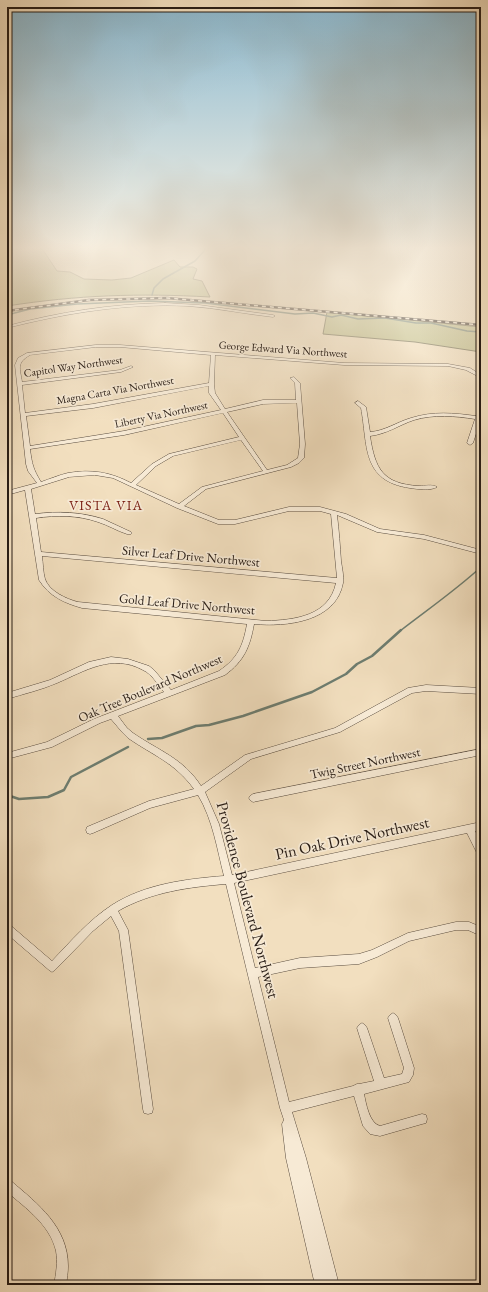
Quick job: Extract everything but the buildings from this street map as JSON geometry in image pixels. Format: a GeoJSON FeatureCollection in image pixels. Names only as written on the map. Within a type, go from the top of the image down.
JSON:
{"type":"FeatureCollection","features":[{"type":"Feature","properties":{"kind":"street"},"geometry":{"type":"LineString","coordinates":[[7,327],[107,307]]}},
{"type":"Feature","properties":{"kind":"street"},"geometry":{"type":"LineString","coordinates":[[207,307],[273,316]]}},
{"type":"Feature","properties":{"kind":"street","name":"George Edward Via Northwest"},"geometry":{"type":"LineString","coordinates":[[40,484],[31,470],[27,448],[19,384],[18,362],[24,356],[35,353],[106,345],[344,364],[448,365],[468,369],[481,377]]}},
{"type":"Feature","properties":{"kind":"street"},"geometry":{"type":"LineString","coordinates":[[213,354],[211,384],[212,393],[266,472]]}},
{"type":"Feature","properties":{"kind":"street","name":"Capitol Way Northwest"},"geometry":{"type":"LineString","coordinates":[[19,384],[121,371],[131,367]]}},
{"type":"Feature","properties":{"kind":"street"},"geometry":{"type":"LineString","coordinates":[[179,507],[204,488],[289,466],[301,458],[303,453],[297,383],[292,378]]}},
{"type":"Feature","properties":{"kind":"street","name":"Magna Carta Via Northwest"},"geometry":{"type":"LineString","coordinates":[[23,415],[93,406],[211,384]]}},
{"type":"Feature","properties":{"kind":"street","name":"Liberty Via Northwest"},"geometry":{"type":"LineString","coordinates":[[27,448],[117,434],[270,401],[299,401]]}},
{"type":"Feature","properties":{"kind":"street"},"geometry":{"type":"LineString","coordinates":[[358,403],[363,407],[375,466],[382,475],[395,483],[404,486],[424,488],[434,487]]}},
{"type":"Feature","properties":{"kind":"street"},"geometry":{"type":"LineString","coordinates":[[470,443],[481,410]]}},
{"type":"Feature","properties":{"kind":"street"},"geometry":{"type":"LineString","coordinates":[[369,434],[383,433],[406,421],[424,416],[443,414],[478,418]]}},
{"type":"Feature","properties":{"kind":"street"},"geometry":{"type":"LineString","coordinates":[[132,485],[154,465],[171,455],[243,438]]}},
{"type":"Feature","properties":{"kind":"street"},"geometry":{"type":"LineString","coordinates":[[7,494],[68,475],[86,472],[109,476],[209,520],[227,523],[289,509],[310,508],[334,512],[379,530],[428,538],[481,552]]}},
{"type":"Feature","properties":{"kind":"street","name":"Gold Leaf Drive Northwest"},"geometry":{"type":"LineString","coordinates":[[28,488],[42,580],[46,586],[60,597],[70,603],[96,607],[251,622],[282,623],[298,621],[329,606],[336,598],[340,589],[340,581],[334,512]]}},
{"type":"Feature","properties":{"kind":"street"},"geometry":{"type":"LineString","coordinates":[[33,516],[52,514],[84,516],[96,519],[129,533]]}},
{"type":"Feature","properties":{"kind":"street","name":"Silver Leaf Drive Northwest"},"geometry":{"type":"LineString","coordinates":[[39,554],[340,581]]}},
{"type":"Feature","properties":{"kind":"street","name":"Oak Tree Boulevard Northwest"},"geometry":{"type":"LineString","coordinates":[[7,756],[49,745],[113,715],[222,673],[232,667],[239,660],[247,646],[251,622]]}},
{"type":"Feature","properties":{"kind":"street"},"geometry":{"type":"LineString","coordinates":[[7,696],[52,682],[92,664],[111,660],[128,662],[146,668],[155,676],[168,693]]}},
{"type":"Feature","properties":{"kind":"street"},"geometry":{"type":"LineString","coordinates":[[90,830],[149,805],[200,790],[248,757],[345,726],[410,690],[426,688],[481,691]]}},
{"type":"Feature","properties":{"kind":"street","name":"Providence Boulevard Northwest"},"geometry":{"type":"LineString","coordinates":[[113,715],[128,735],[173,762],[200,790],[208,804],[215,824],[285,1108],[301,1158],[333,1285]]}},
{"type":"Feature","properties":{"kind":"street","name":"Twig Street Northwest"},"geometry":{"type":"LineString","coordinates":[[253,798],[481,752]]}},
{"type":"Feature","properties":{"kind":"street","name":"Pin Oak Drive Northwest"},"geometry":{"type":"LineString","coordinates":[[7,928],[52,967],[103,916],[150,893],[195,884],[229,880],[481,826]]}},
{"type":"Feature","properties":{"kind":"street"},"geometry":{"type":"LineString","coordinates":[[469,828],[481,852]]}},
{"type":"Feature","properties":{"kind":"street"},"geometry":{"type":"LineString","coordinates":[[113,910],[123,930],[148,1109]]}},
{"type":"Feature","properties":{"kind":"street"},"geometry":{"type":"LineString","coordinates":[[252,974],[300,964],[359,959],[374,954],[408,938],[456,926],[469,926],[481,932]]}},
{"type":"Feature","properties":{"kind":"street"},"geometry":{"type":"LineString","coordinates":[[285,1108],[380,1083],[405,1078],[409,1072],[393,1018]]}},
{"type":"Feature","properties":{"kind":"street"},"geometry":{"type":"LineString","coordinates":[[362,1028],[380,1083]]}},
{"type":"Feature","properties":{"kind":"street"},"geometry":{"type":"LineString","coordinates":[[357,1089],[367,1122],[374,1130],[380,1131],[422,1119]]}},
{"type":"Feature","properties":{"kind":"street","name":"Providence Boulevard Northwest"},"geometry":{"type":"LineString","coordinates":[[285,1108],[291,1158],[321,1285]]}},
{"type":"Feature","properties":{"kind":"street"},"geometry":{"type":"LineString","coordinates":[[7,1185],[43,1216],[55,1232],[61,1254],[60,1285]]}},
{"type":"Feature","properties":{"kind":"shaded area"},"geometry":{"type":"Polygon","coordinates":[[[327,312],[481,327],[481,352],[415,342],[323,334],[327,312]]]}},
{"type":"Feature","properties":{"kind":"waterway"},"geometry":{"type":"LineString","coordinates":[[7,315],[30,309],[46,307]]}},
{"type":"Feature","properties":{"kind":"waterway"},"geometry":{"type":"LineString","coordinates":[[240,307],[295,314],[313,313],[332,317],[341,315],[358,319],[385,318],[416,323],[431,323],[467,331],[481,332]]}},
{"type":"Feature","properties":{"kind":"waterway"},"geometry":{"type":"LineString","coordinates":[[400,631],[452,592],[481,567]]}},
{"type":"Feature","properties":{"kind":"waterway"},"geometry":{"type":"LineString","coordinates":[[148,739],[162,738],[196,726],[209,725],[243,716],[312,692],[346,674],[357,664],[372,656],[401,630]]}},
{"type":"Feature","properties":{"kind":"waterway"},"geometry":{"type":"LineString","coordinates":[[7,795],[19,799],[48,797],[64,790],[71,777],[128,747]]}},
{"type":"Feature","properties":{"kind":"railway"},"geometry":{"type":"LineString","coordinates":[[7,311],[35,307]]}},
{"type":"Feature","properties":{"kind":"railway"},"geometry":{"type":"LineString","coordinates":[[275,307],[481,325]]}},
{"type":"Feature","properties":{"kind":"district","name":"VISTA VIA"},"geometry":{"type":"Point","coordinates":[106,505]}}]}
